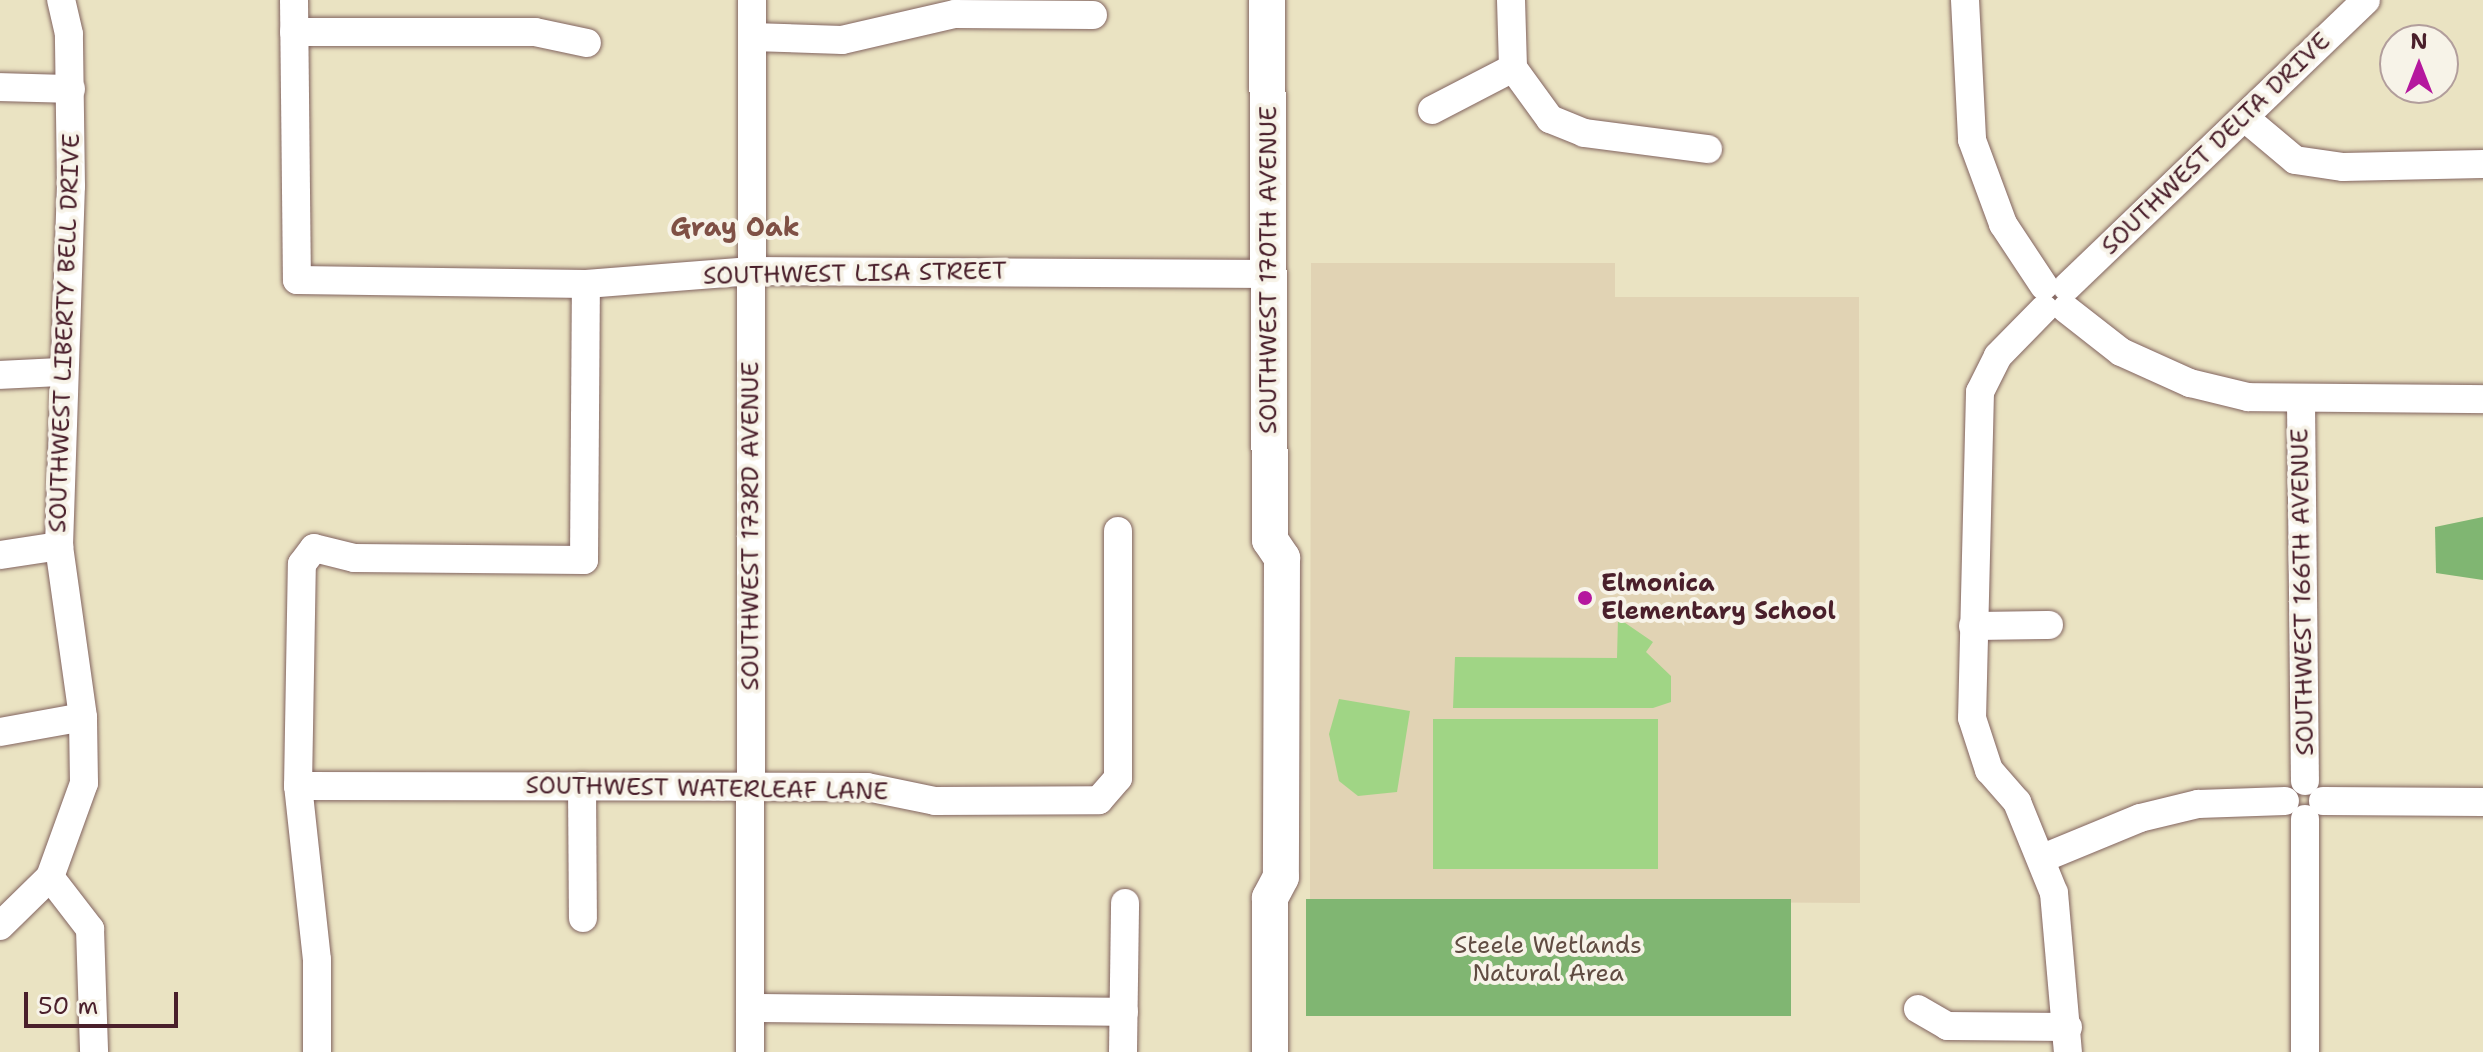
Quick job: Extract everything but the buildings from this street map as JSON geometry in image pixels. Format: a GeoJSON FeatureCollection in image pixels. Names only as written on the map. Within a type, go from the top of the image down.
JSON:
{"type":"FeatureCollection","features":[{"type":"Feature","properties":{"kind":"main road","name":"SOUTHWEST 170TH AVENUE"},"geometry":{"type":"LineString","coordinates":[[1267,0],[1270,540],[1282,558],[1281,877],[1270,898],[1270,1052]]}},
{"type":"Feature","properties":{"kind":"street","name":"SOUTHWEST LIBERTY BELL DRIVE"},"geometry":{"type":"LineString","coordinates":[[0,926],[50,877],[78,812],[83,717],[59,546],[61,372],[71,89],[61,0]]}},
{"type":"Feature","properties":{"kind":"street"},"geometry":{"type":"LineString","coordinates":[[294,0],[294,32],[535,32],[587,43]]}},
{"type":"Feature","properties":{"kind":"street","name":"SOUTHWEST 173RD AVENUE"},"geometry":{"type":"LineString","coordinates":[[750,1052],[752,0]]}},
{"type":"Feature","properties":{"kind":"street"},"geometry":{"type":"LineString","coordinates":[[1511,0],[1513,68],[1536,107],[1567,128],[1708,149]]}},
{"type":"Feature","properties":{"kind":"street"},"geometry":{"type":"LineString","coordinates":[[1965,0],[1972,140],[2003,224],[2055,298],[2121,352],[2190,383],[2301,403],[2483,399]]}},
{"type":"Feature","properties":{"kind":"street","name":"SOUTHWEST DELTA DRIVE"},"geometry":{"type":"LineString","coordinates":[[2068,1040],[2060,921],[2043,858],[2017,802],[1989,770],[1972,718],[1980,392],[1998,356],[2055,298],[2366,0]]}},
{"type":"Feature","properties":{"kind":"street"},"geometry":{"type":"LineString","coordinates":[[752,37],[842,40],[955,14],[1093,15]]}},
{"type":"Feature","properties":{"kind":"street","name":"SOUTHWEST LISA STREET"},"geometry":{"type":"LineString","coordinates":[[294,32],[297,280],[586,284],[751,271],[1270,274]]}},
{"type":"Feature","properties":{"kind":"street"},"geometry":{"type":"LineString","coordinates":[[1432,110],[1513,68]]}},
{"type":"Feature","properties":{"kind":"street"},"geometry":{"type":"LineString","coordinates":[[0,87],[71,89]]}},
{"type":"Feature","properties":{"kind":"street"},"geometry":{"type":"LineString","coordinates":[[2245,118],[2295,160],[2343,167],[2483,164]]}},
{"type":"Feature","properties":{"kind":"street"},"geometry":{"type":"LineString","coordinates":[[317,1052],[317,960],[298,786],[298,588],[314,548],[354,558],[584,560],[586,284]]}},
{"type":"Feature","properties":{"kind":"street"},"geometry":{"type":"LineString","coordinates":[[0,375],[61,372]]}},
{"type":"Feature","properties":{"kind":"street","name":"SOUTHWEST 166TH AVENUE"},"geometry":{"type":"LineString","coordinates":[[2301,403],[2305,1052]]}},
{"type":"Feature","properties":{"kind":"street","name":"SOUTHWEST WATERLEAF LANE"},"geometry":{"type":"LineString","coordinates":[[298,786],[867,787],[935,801],[1099,800],[1111,790],[1118,778],[1118,531]]}},
{"type":"Feature","properties":{"kind":"street"},"geometry":{"type":"LineString","coordinates":[[0,555],[59,546]]}},
{"type":"Feature","properties":{"kind":"street"},"geometry":{"type":"LineString","coordinates":[[1973,626],[2049,625]]}},
{"type":"Feature","properties":{"kind":"street"},"geometry":{"type":"LineString","coordinates":[[0,732],[83,717]]}},
{"type":"Feature","properties":{"kind":"street"},"geometry":{"type":"LineString","coordinates":[[582,786],[583,918]]}},
{"type":"Feature","properties":{"kind":"street"},"geometry":{"type":"LineString","coordinates":[[2043,858],[2155,814],[2198,804],[2483,802]]}},
{"type":"Feature","properties":{"kind":"street"},"geometry":{"type":"LineString","coordinates":[[50,877],[90,929],[94,1052]]}},
{"type":"Feature","properties":{"kind":"street"},"geometry":{"type":"LineString","coordinates":[[1123,1052],[1125,903]]}},
{"type":"Feature","properties":{"kind":"street"},"geometry":{"type":"LineString","coordinates":[[750,1008],[1124,1012]]}},
{"type":"Feature","properties":{"kind":"street"},"geometry":{"type":"LineString","coordinates":[[1918,1009],[1947,1026],[2068,1040]]}},
{"type":"Feature","properties":{"kind":"shaded area","name":"Elmonica Elementary School"},"geometry":{"type":"Polygon","coordinates":[[[1311,263],[1615,263],[1615,297],[1859,297],[1860,903],[1310,899],[1311,263]]]}},
{"type":"Feature","properties":{"kind":"green space"},"geometry":{"type":"Polygon","coordinates":[[[2483,517],[2483,580],[2436,573],[2435,527],[2483,517]]]}},
{"type":"Feature","properties":{"kind":"green space"},"geometry":{"type":"Polygon","coordinates":[[[1618,618],[1653,642],[1646,652],[1671,676],[1671,702],[1653,708],[1453,708],[1455,657],[1617,658],[1618,618]]]}},
{"type":"Feature","properties":{"kind":"green space"},"geometry":{"type":"Polygon","coordinates":[[[1339,699],[1410,711],[1397,792],[1358,796],[1339,781],[1329,734],[1339,699]]]}},
{"type":"Feature","properties":{"kind":"green space"},"geometry":{"type":"Polygon","coordinates":[[[1433,719],[1658,719],[1658,869],[1433,869],[1433,719]]]}},
{"type":"Feature","properties":{"kind":"green space","name":"Steele Wetlands Natural Area"},"geometry":{"type":"Polygon","coordinates":[[[1306,899],[1791,899],[1791,1016],[1306,1016],[1306,899]]]}},
{"type":"Feature","properties":{"kind":"place","name":"Elmonica Elementary School"},"geometry":{"type":"Point","coordinates":[1585,598]}},
{"type":"Feature","properties":{"kind":"district","name":"Gray Oak"},"geometry":{"type":"Point","coordinates":[735,227]}}]}
